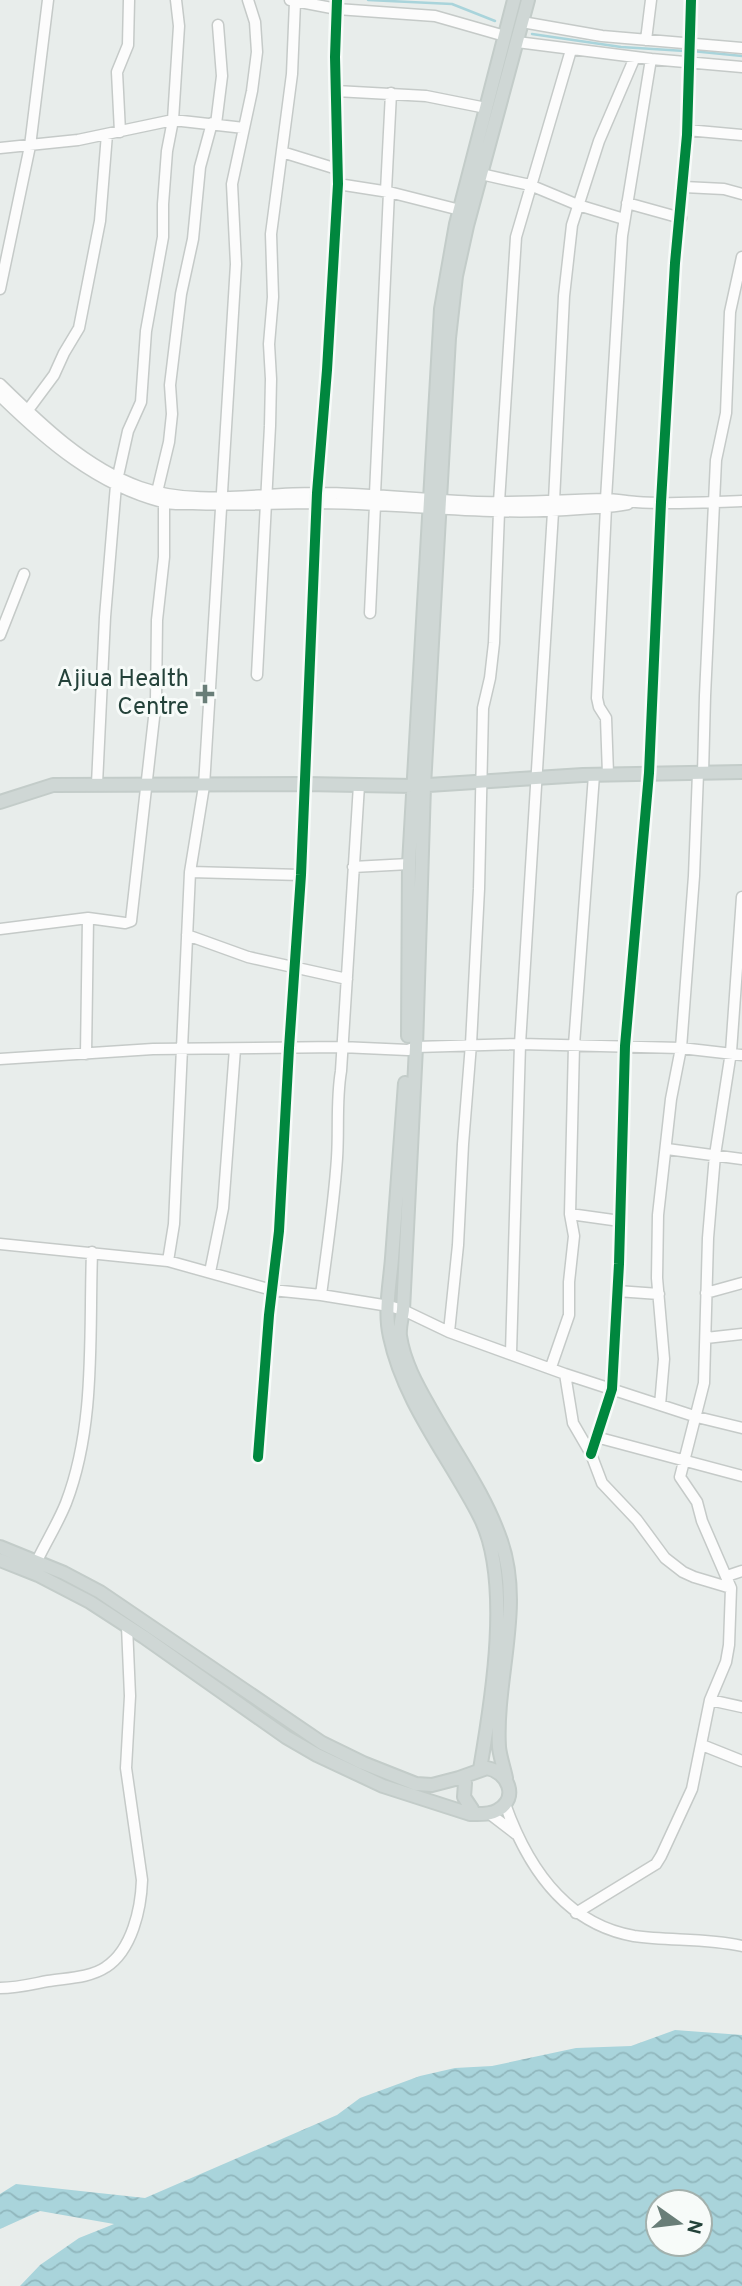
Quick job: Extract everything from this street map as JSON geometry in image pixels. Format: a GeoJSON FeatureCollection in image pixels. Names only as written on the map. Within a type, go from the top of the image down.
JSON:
{"type":"FeatureCollection","features":[{"type":"Feature","properties":{"kind":"main road"},"geometry":{"type":"LineString","coordinates":[[0,1560],[38,1575],[90,1602],[286,1737],[317,1755],[383,1786],[470,1814],[490,1814],[505,1804],[509,1791],[499,1739],[509,1613],[509,1579],[503,1545],[491,1513],[417,1385],[399,1334],[403,1310],[418,786],[435,504],[449,338],[456,276],[511,39],[514,0]]}},
{"type":"Feature","properties":{"kind":"main road"},"geometry":{"type":"LineString","coordinates":[[435,504],[441,309],[460,210],[486,108],[511,39],[522,22],[528,0]]}},
{"type":"Feature","properties":{"kind":"main road"},"geometry":{"type":"LineString","coordinates":[[0,802],[53,785],[418,786],[601,774],[742,772]]}},
{"type":"Feature","properties":{"kind":"main road"},"geometry":{"type":"LineString","coordinates":[[418,786],[409,864],[412,1048],[386,1316],[407,1388],[481,1519],[492,1549],[497,1581],[497,1612],[489,1716],[480,1769]]}},
{"type":"Feature","properties":{"kind":"main road"},"geometry":{"type":"LineString","coordinates":[[0,1547],[37,1561],[100,1592],[322,1743],[363,1763],[416,1784],[432,1786],[480,1769],[495,1769],[506,1778]]}},
{"type":"Feature","properties":{"kind":"main road"},"geometry":{"type":"LineString","coordinates":[[459,1778],[465,1783],[464,1797],[472,1809],[470,1814]]}},
{"type":"Feature","properties":{"kind":"street"},"geometry":{"type":"LineString","coordinates":[[0,289],[30,146],[48,0]]}},
{"type":"Feature","properties":{"kind":"street"},"geometry":{"type":"LineString","coordinates":[[120,132],[117,72],[128,45],[129,0]]}},
{"type":"Feature","properties":{"kind":"street"},"geometry":{"type":"LineString","coordinates":[[97,784],[105,617],[117,481],[128,431],[141,402],[146,331],[163,237],[167,151],[173,120],[178,22],[176,0]]}},
{"type":"Feature","properties":{"kind":"street"},"geometry":{"type":"LineString","coordinates":[[168,1261],[174,1224],[190,872],[204,786],[236,264],[232,184],[252,91],[257,52],[255,22],[248,0]]}},
{"type":"Feature","properties":{"kind":"street"},"geometry":{"type":"LineString","coordinates":[[646,40],[651,0]]}},
{"type":"Feature","properties":{"kind":"street"},"geometry":{"type":"LineString","coordinates":[[591,1454],[612,1389],[625,1046],[649,774],[675,262],[684,187],[691,0]]}},
{"type":"Feature","properties":{"kind":"street"},"geometry":{"type":"LineString","coordinates":[[257,675],[271,391],[271,234],[294,52],[292,1],[435,16],[511,39],[571,50],[651,59],[690,51],[742,48]]}},
{"type":"Feature","properties":{"kind":"street"},"geometry":{"type":"LineString","coordinates":[[258,1457],[279,1231],[293,967],[301,875],[316,498],[338,184],[337,4]]}},
{"type":"Feature","properties":{"kind":"street"},"geometry":{"type":"LineString","coordinates":[[522,22],[602,36],[646,40],[742,66]]}},
{"type":"Feature","properties":{"kind":"street"},"geometry":{"type":"LineString","coordinates":[[157,492],[169,442],[172,414],[170,384],[181,294],[193,239],[200,167],[214,123],[222,76],[218,25]]}},
{"type":"Feature","properties":{"kind":"street"},"geometry":{"type":"LineString","coordinates":[[449,1332],[458,1245],[471,1044],[479,889],[483,708],[494,643],[499,507],[516,237],[571,50]]}},
{"type":"Feature","properties":{"kind":"street"},"geometry":{"type":"LineString","coordinates":[[511,1353],[520,1044],[554,506],[564,296],[572,225],[599,141],[635,57]]}},
{"type":"Feature","properties":{"kind":"street"},"geometry":{"type":"LineString","coordinates":[[551,1367],[569,1315],[574,1236],[570,1214],[575,1045],[606,718],[598,708],[597,698],[624,219],[651,59]]}},
{"type":"Feature","properties":{"kind":"street"},"geometry":{"type":"LineString","coordinates":[[336,91],[426,96],[486,108]]}},
{"type":"Feature","properties":{"kind":"street"},"geometry":{"type":"LineString","coordinates":[[370,613],[391,93]]}},
{"type":"Feature","properties":{"kind":"street"},"geometry":{"type":"LineString","coordinates":[[0,148],[120,132],[173,120],[244,128]]}},
{"type":"Feature","properties":{"kind":"street"},"geometry":{"type":"LineString","coordinates":[[687,130],[742,135]]}},
{"type":"Feature","properties":{"kind":"street"},"geometry":{"type":"LineString","coordinates":[[25,414],[54,375],[79,328],[100,221],[107,134]]}},
{"type":"Feature","properties":{"kind":"street"},"geometry":{"type":"LineString","coordinates":[[282,152],[337,169]]}},
{"type":"Feature","properties":{"kind":"street"},"geometry":{"type":"LineString","coordinates":[[481,174],[530,185],[578,205],[624,219]]}},
{"type":"Feature","properties":{"kind":"street"},"geometry":{"type":"LineString","coordinates":[[338,184],[387,191],[460,210]]}},
{"type":"Feature","properties":{"kind":"street"},"geometry":{"type":"LineString","coordinates":[[684,187],[724,189],[742,194]]}},
{"type":"Feature","properties":{"kind":"street"},"geometry":{"type":"LineString","coordinates":[[627,203],[681,218]]}},
{"type":"Feature","properties":{"kind":"street"},"geometry":{"type":"LineString","coordinates":[[660,1405],[664,1359],[659,1294],[658,1215],[671,1099],[681,1048],[701,773],[716,460],[726,413],[730,312],[742,257]]}},
{"type":"Feature","properties":{"kind":"street"},"geometry":{"type":"LineString","coordinates":[[0,384],[25,414]]}},
{"type":"Feature","properties":{"kind":"street"},"geometry":{"type":"LineString","coordinates":[[0,396],[117,481],[164,503],[316,498],[499,507],[742,501]]}},
{"type":"Feature","properties":{"kind":"street"},"geometry":{"type":"LineString","coordinates":[[117,481],[157,492],[221,501]]}},
{"type":"Feature","properties":{"kind":"street"},"geometry":{"type":"LineString","coordinates":[[0,929],[88,918],[125,923],[131,920],[156,700],[158,620],[164,557],[164,503]]}},
{"type":"Feature","properties":{"kind":"street"},"geometry":{"type":"LineString","coordinates":[[0,635],[24,574]]}},
{"type":"Feature","properties":{"kind":"street"},"geometry":{"type":"LineString","coordinates":[[321,1295],[337,1163],[338,1090],[359,785]]}},
{"type":"Feature","properties":{"kind":"street"},"geometry":{"type":"LineString","coordinates":[[353,867],[409,864]]}},
{"type":"Feature","properties":{"kind":"street"},"geometry":{"type":"LineString","coordinates":[[190,872],[301,875]]}},
{"type":"Feature","properties":{"kind":"street"},"geometry":{"type":"LineString","coordinates":[[576,1913],[656,1864],[667,1847],[692,1789],[710,1700],[727,1656],[731,1588],[702,1521],[697,1502],[681,1480],[704,1382],[708,1238],[715,1155],[737,1054],[742,897]]}},
{"type":"Feature","properties":{"kind":"street"},"geometry":{"type":"LineString","coordinates":[[86,1054],[88,918]]}},
{"type":"Feature","properties":{"kind":"street"},"geometry":{"type":"LineString","coordinates":[[187,935],[248,957],[347,979]]}},
{"type":"Feature","properties":{"kind":"street"},"geometry":{"type":"LineString","coordinates":[[0,1059],[180,1049],[412,1048],[471,1044],[681,1048],[737,1054]]}},
{"type":"Feature","properties":{"kind":"street"},"geometry":{"type":"LineString","coordinates":[[211,1272],[223,1208],[234,1049]]}},
{"type":"Feature","properties":{"kind":"street"},"geometry":{"type":"LineString","coordinates":[[667,1149],[742,1159]]}},
{"type":"Feature","properties":{"kind":"street"},"geometry":{"type":"LineString","coordinates":[[570,1214],[620,1221]]}},
{"type":"Feature","properties":{"kind":"street"},"geometry":{"type":"LineString","coordinates":[[0,1244],[168,1261],[272,1290],[388,1306],[403,1310],[449,1332],[565,1374],[697,1417],[742,1428]]}},
{"type":"Feature","properties":{"kind":"street"},"geometry":{"type":"LineString","coordinates":[[37,1561],[66,1503],[82,1443],[87,1399],[92,1252]]}},
{"type":"Feature","properties":{"kind":"street"},"geometry":{"type":"LineString","coordinates":[[706,1293],[742,1283]]}},
{"type":"Feature","properties":{"kind":"street"},"geometry":{"type":"LineString","coordinates":[[617,1291],[659,1294]]}},
{"type":"Feature","properties":{"kind":"street"},"geometry":{"type":"LineString","coordinates":[[706,1338],[742,1334]]}},
{"type":"Feature","properties":{"kind":"street"},"geometry":{"type":"LineString","coordinates":[[565,1374],[573,1423],[591,1454],[602,1483],[637,1520],[665,1558],[683,1572],[731,1588]]}},
{"type":"Feature","properties":{"kind":"street"},"geometry":{"type":"LineString","coordinates":[[596,1437],[742,1476]]}},
{"type":"Feature","properties":{"kind":"street"},"geometry":{"type":"LineString","coordinates":[[727,1576],[742,1571]]}},
{"type":"Feature","properties":{"kind":"street"},"geometry":{"type":"LineString","coordinates":[[0,1988],[22,1987],[83,1976],[106,1967],[123,1950],[137,1918],[142,1899],[142,1880],[126,1768],[130,1696],[127,1626]]}},
{"type":"Feature","properties":{"kind":"street"},"geometry":{"type":"LineString","coordinates":[[710,1700],[742,1707]]}},
{"type":"Feature","properties":{"kind":"street"},"geometry":{"type":"LineString","coordinates":[[702,1745],[742,1760]]}},
{"type":"Feature","properties":{"kind":"street"},"geometry":{"type":"LineString","coordinates":[[505,1804],[516,1834],[543,1878],[576,1913],[616,1931],[635,1936],[742,1945]]}},
{"type":"Feature","properties":{"kind":"street"},"geometry":{"type":"LineString","coordinates":[[490,1814],[516,1834]]}},
{"type":"Feature","properties":{"kind":"water"},"geometry":{"type":"Polygon","coordinates":[[[675,2030],[742,2035],[742,2286],[20,2286],[40,2265],[79,2238],[114,2224],[40,2211],[0,2229],[0,2194],[16,2184],[145,2198],[337,2115],[360,2098],[420,2076],[455,2068],[492,2066],[576,2048],[631,2046],[675,2030]]]}},
{"type":"Feature","properties":{"kind":"waterway"},"geometry":{"type":"LineString","coordinates":[[368,0],[452,4],[495,21]]}},
{"type":"Feature","properties":{"kind":"waterway"},"geometry":{"type":"LineString","coordinates":[[532,34],[621,47],[685,51]]}},
{"type":"Feature","properties":{"kind":"waterway"},"geometry":{"type":"LineString","coordinates":[[692,51],[742,56]]}},
{"type":"Feature","properties":{"kind":"cycle path"},"geometry":{"type":"LineString","coordinates":[[258,1457],[269,1315],[279,1231],[301,875],[317,493],[338,184],[335,57],[337,0]]}},
{"type":"Feature","properties":{"kind":"cycle path"},"geometry":{"type":"LineString","coordinates":[[591,1454],[612,1389],[619,1264],[625,1046],[649,773],[675,263],[687,135],[691,0]]}},
{"type":"Feature","properties":{"kind":"place","name":"Ajiua Health Centre"},"geometry":{"type":"Point","coordinates":[205,694]}}]}
